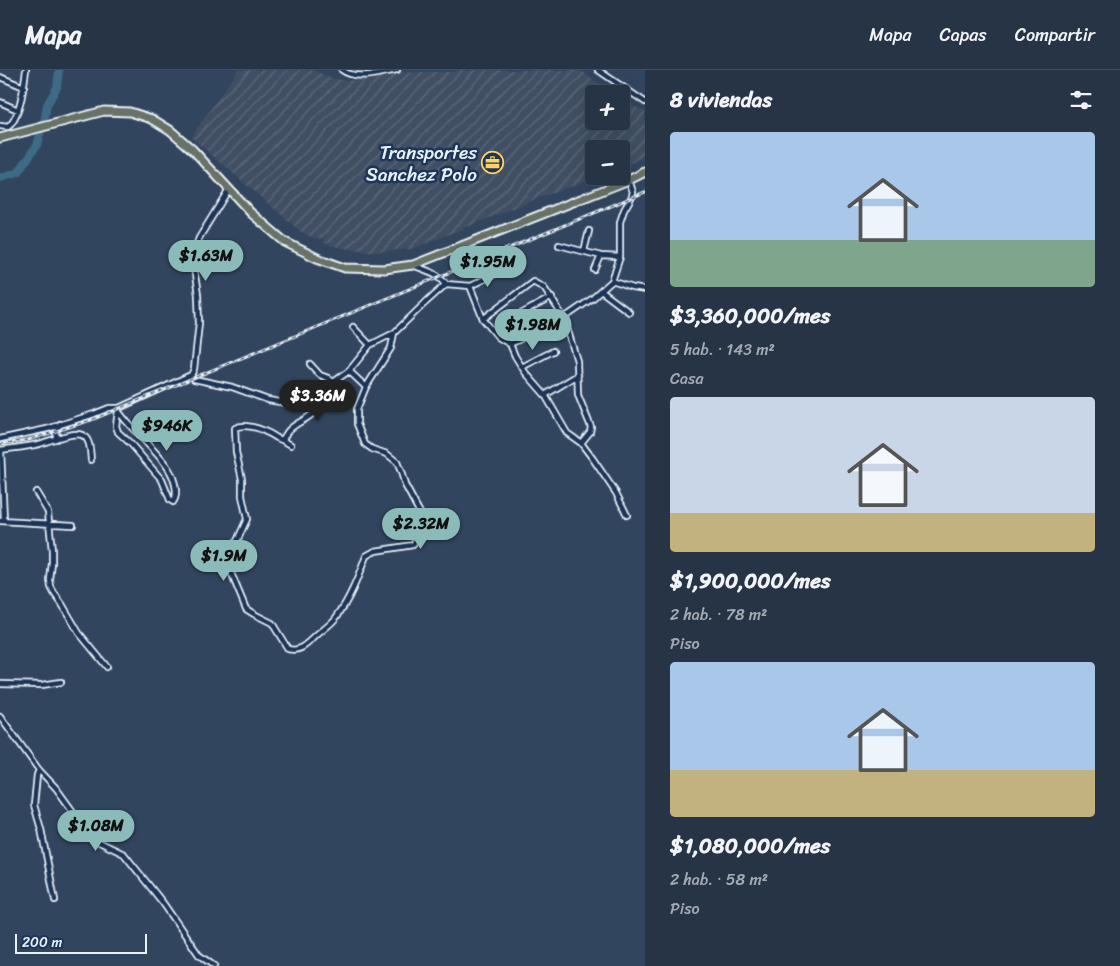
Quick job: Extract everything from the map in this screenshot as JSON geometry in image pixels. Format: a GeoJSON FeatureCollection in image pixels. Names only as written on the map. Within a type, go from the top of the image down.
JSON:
{"type":"FeatureCollection","features":[{"type":"Feature","properties":{"kind":"main road"},"geometry":{"type":"LineString","coordinates":[[0,138],[104,111],[130,112],[152,119],[170,130],[193,150],[251,213],[285,242],[317,258],[345,268],[384,269],[413,266],[617,185]]}},
{"type":"Feature","properties":{"kind":"main road"},"geometry":{"type":"LineString","coordinates":[[630,180],[645,172]]}},
{"type":"Feature","properties":{"kind":"street"},"geometry":{"type":"LineString","coordinates":[[0,126],[10,126],[15,118],[24,87],[26,70]]}},
{"type":"Feature","properties":{"kind":"street"},"geometry":{"type":"LineString","coordinates":[[342,70],[363,76],[396,70]]}},
{"type":"Feature","properties":{"kind":"street"},"geometry":{"type":"LineString","coordinates":[[598,70],[645,101]]}},
{"type":"Feature","properties":{"kind":"street"},"geometry":{"type":"LineString","coordinates":[[0,77],[24,87]]}},
{"type":"Feature","properties":{"kind":"street"},"geometry":{"type":"LineString","coordinates":[[0,102],[18,110]]}},
{"type":"Feature","properties":{"kind":"street"},"geometry":{"type":"LineString","coordinates":[[510,344],[564,318],[593,298],[612,281],[620,257],[620,222],[633,192],[630,180]]}},
{"type":"Feature","properties":{"kind":"street"},"geometry":{"type":"LineString","coordinates":[[118,410],[191,376],[194,369],[199,323],[194,251],[199,238],[230,189]]}},
{"type":"Feature","properties":{"kind":"street"},"geometry":{"type":"LineString","coordinates":[[584,251],[589,231]]}},
{"type":"Feature","properties":{"kind":"street"},"geometry":{"type":"LineString","coordinates":[[559,245],[601,256],[620,257]]}},
{"type":"Feature","properties":{"kind":"street"},"geometry":{"type":"LineString","coordinates":[[595,270],[601,256]]}},
{"type":"Feature","properties":{"kind":"street"},"geometry":{"type":"LineString","coordinates":[[413,266],[435,274],[444,279],[446,284]]}},
{"type":"Feature","properties":{"kind":"street"},"geometry":{"type":"LineString","coordinates":[[191,376],[194,379],[232,387],[268,400],[286,403],[318,393],[349,371],[370,345],[394,333],[446,284],[470,286],[498,273]]}},
{"type":"Feature","properties":{"kind":"street"},"geometry":{"type":"LineString","coordinates":[[483,319],[532,281],[544,288],[552,297],[564,318],[577,361],[578,395],[591,427],[590,432],[581,443]]}},
{"type":"Feature","properties":{"kind":"street"},"geometry":{"type":"LineString","coordinates":[[612,281],[645,290]]}},
{"type":"Feature","properties":{"kind":"street"},"geometry":{"type":"LineString","coordinates":[[470,286],[483,319],[498,337],[510,344],[522,367],[545,395],[567,433],[581,443],[593,459],[616,493],[627,515]]}},
{"type":"Feature","properties":{"kind":"street"},"geometry":{"type":"LineString","coordinates":[[602,290],[629,312]]}},
{"type":"Feature","properties":{"kind":"street"},"geometry":{"type":"LineString","coordinates":[[519,315],[552,297]]}},
{"type":"Feature","properties":{"kind":"street"},"geometry":{"type":"LineString","coordinates":[[353,327],[370,345]]}},
{"type":"Feature","properties":{"kind":"street"},"geometry":{"type":"LineString","coordinates":[[291,445],[283,439],[276,438],[254,427],[238,426],[234,428],[236,452],[242,479],[242,496],[247,519],[237,541],[225,552],[224,556],[246,609],[272,623],[288,649],[293,650],[302,648],[334,620],[360,574],[366,556],[375,551],[412,546],[419,534],[420,513],[404,486],[397,462],[387,454],[364,444],[357,424],[357,409],[366,387],[391,348],[394,333]]}},
{"type":"Feature","properties":{"kind":"street"},"geometry":{"type":"LineString","coordinates":[[522,367],[553,351]]}},
{"type":"Feature","properties":{"kind":"street"},"geometry":{"type":"LineString","coordinates":[[310,364],[320,375],[333,382]]}},
{"type":"Feature","properties":{"kind":"street"},"geometry":{"type":"LineString","coordinates":[[349,371],[366,387]]}},
{"type":"Feature","properties":{"kind":"street"},"geometry":{"type":"LineString","coordinates":[[545,395],[578,375]]}},
{"type":"Feature","properties":{"kind":"street"},"geometry":{"type":"LineString","coordinates":[[283,439],[289,429],[311,416],[320,400],[318,393]]}},
{"type":"Feature","properties":{"kind":"street"},"geometry":{"type":"LineString","coordinates":[[0,439],[36,432],[109,408],[118,410],[167,466],[175,485],[176,499],[173,502],[170,500],[162,480],[132,444],[118,432],[116,426],[118,410]]}},
{"type":"Feature","properties":{"kind":"street"},"geometry":{"type":"LineString","coordinates":[[56,439],[56,432],[60,424]]}},
{"type":"Feature","properties":{"kind":"street"},"geometry":{"type":"LineString","coordinates":[[73,525],[2,520],[1,450],[39,444],[71,434],[78,434],[88,442],[91,460]]}},
{"type":"Feature","properties":{"kind":"street"},"geometry":{"type":"LineString","coordinates":[[36,492],[47,508],[52,557],[51,587],[80,633],[107,667]]}},
{"type":"Feature","properties":{"kind":"street"},"geometry":{"type":"LineString","coordinates":[[0,684],[42,685],[61,682]]}},
{"type":"Feature","properties":{"kind":"street"},"geometry":{"type":"LineString","coordinates":[[0,716],[93,839],[124,854],[163,903],[199,955],[214,966]]}},
{"type":"Feature","properties":{"kind":"street"},"geometry":{"type":"LineString","coordinates":[[39,770],[34,805],[41,829],[55,900]]}},
{"type":"Feature","properties":{"kind":"shaded area"},"geometry":{"type":"Polygon","coordinates":[[[238,70],[313,70],[331,78],[347,81],[404,71],[580,70],[600,85],[585,85],[585,130],[630,130],[630,105],[645,111],[645,157],[630,164],[630,140],[585,140],[585,181],[412,249],[376,252],[342,248],[324,243],[324,239],[313,238],[300,231],[191,137],[238,70]]]}},
{"type":"Feature","properties":{"kind":"waterway"},"geometry":{"type":"LineString","coordinates":[[0,178],[18,173],[37,145],[47,105],[57,87],[59,70]]}},
{"type":"Feature","properties":{"kind":"railway"},"geometry":{"type":"LineString","coordinates":[[0,444],[28,440],[91,420],[645,192]]}},
{"type":"Feature","properties":{"kind":"place","name":"Transportes Sanchez Polo"},"geometry":{"type":"Point","coordinates":[493,163]}}]}
